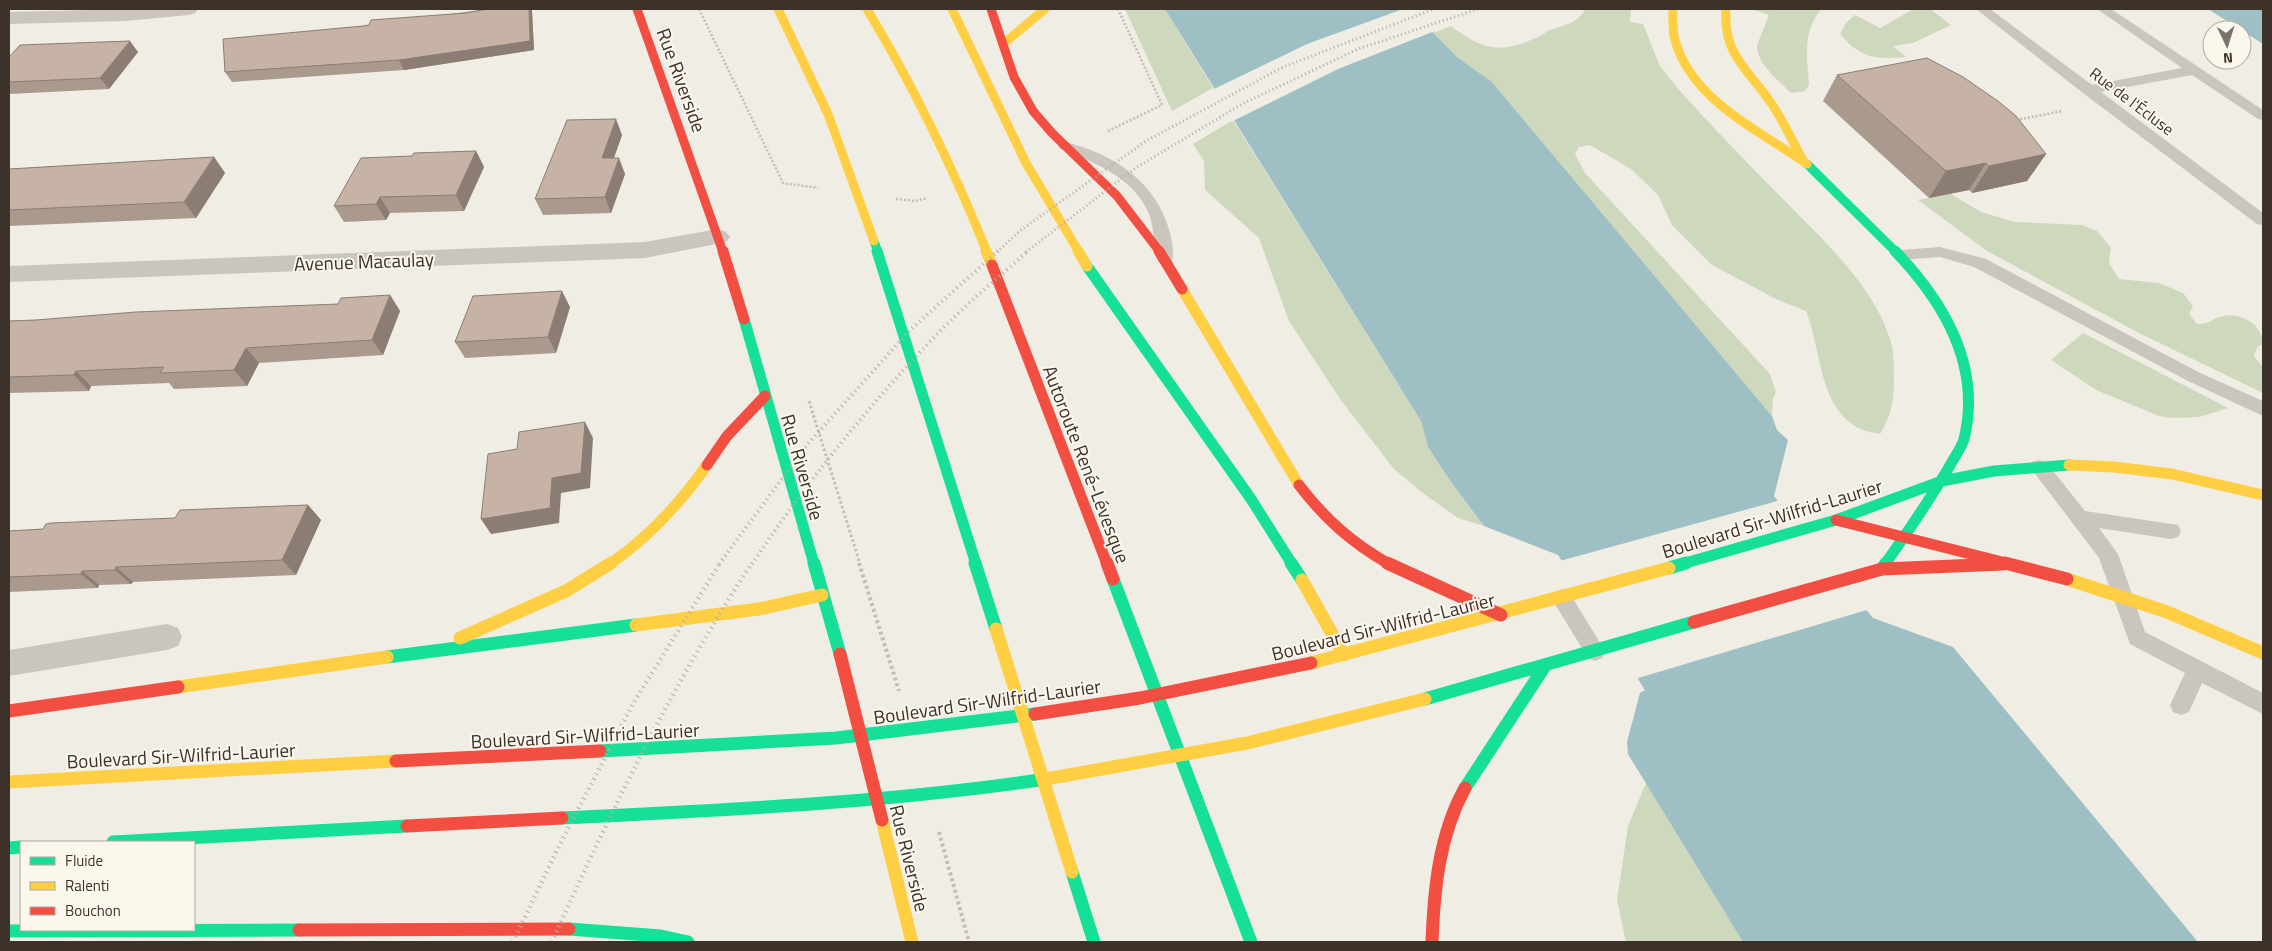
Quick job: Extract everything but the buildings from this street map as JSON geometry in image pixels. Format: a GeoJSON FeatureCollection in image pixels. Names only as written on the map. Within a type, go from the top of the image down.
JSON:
{"type":"FeatureCollection","features":[{"type":"Feature","properties":{"kind":"main road","name":"Rue Riverside"},"geometry":{"type":"LineString","coordinates":[[637,9],[718,237],[765,396],[854,703],[912,942]]}},
{"type":"Feature","properties":{"kind":"main road"},"geometry":{"type":"LineString","coordinates":[[778,9],[828,114],[873,238],[1094,942]]}},
{"type":"Feature","properties":{"kind":"main road"},"geometry":{"type":"LineString","coordinates":[[952,9],[1007,124],[1055,215],[1097,280],[1273,531],[1306,585],[1344,655]]}},
{"type":"Feature","properties":{"kind":"main road"},"geometry":{"type":"LineString","coordinates":[[991,9],[1011,69],[1025,99],[1043,123],[1105,182],[1128,207],[1165,259],[1289,471],[1319,511],[1353,542],[1396,568],[1501,616]]}},
{"type":"Feature","properties":{"kind":"main road"},"geometry":{"type":"LineString","coordinates":[[1003,44],[1045,9]]}},
{"type":"Feature","properties":{"kind":"main road"},"geometry":{"type":"LineString","coordinates":[[1673,9],[1672,23],[1676,46],[1700,86],[1721,108],[1804,161],[1901,255],[1936,297],[1956,336],[1964,360],[1970,403],[1963,441],[1942,481],[1882,569]]}},
{"type":"Feature","properties":{"kind":"main road"},"geometry":{"type":"LineString","coordinates":[[1726,9],[1724,36],[1730,53],[1739,67],[1769,100],[1804,161]]}},
{"type":"Feature","properties":{"kind":"main road","name":"Autoroute René-Lévesque"},"geometry":{"type":"LineString","coordinates":[[869,10],[917,98],[968,206],[1128,616],[1251,942]]}},
{"type":"Feature","properties":{"kind":"main road"},"geometry":{"type":"LineString","coordinates":[[426,652],[544,604],[620,558],[661,526],[678,508],[694,489],[717,448],[765,396]]}},
{"type":"Feature","properties":{"kind":"main road","name":"Boulevard Sir-Wilfrid-Laurier"},"geometry":{"type":"LineString","coordinates":[[9,782],[805,740],[1014,717],[1140,698],[1283,670],[1501,616],[1811,528],[1942,481],[1994,471],[2085,465],[2143,470],[2197,479],[2263,495]]}},
{"type":"Feature","properties":{"kind":"main road"},"geometry":{"type":"LineString","coordinates":[[1836,520],[2004,564],[2062,576],[2120,593],[2200,623],[2263,653]]}},
{"type":"Feature","properties":{"kind":"main road"},"geometry":{"type":"LineString","coordinates":[[132,841],[821,804],[1027,782],[1162,760],[1306,730],[1545,666],[1882,569],[2004,564]]}},
{"type":"Feature","properties":{"kind":"main road"},"geometry":{"type":"LineString","coordinates":[[9,711],[426,652],[759,609],[822,594]]}},
{"type":"Feature","properties":{"kind":"main road"},"geometry":{"type":"LineString","coordinates":[[1432,942],[1433,899],[1439,865],[1447,832],[1460,795],[1545,666]]}},
{"type":"Feature","properties":{"kind":"main road"},"geometry":{"type":"LineString","coordinates":[[9,931],[245,936],[586,929],[661,936],[688,942]]}},
{"type":"Feature","properties":{"kind":"street"},"geometry":{"type":"LineString","coordinates":[[9,18],[93,12],[126,15],[188,9]]}},
{"type":"Feature","properties":{"kind":"street","name":"Avenue Macaulay"},"geometry":{"type":"LineString","coordinates":[[9,274],[645,250],[718,237]]}},
{"type":"Feature","properties":{"kind":"street"},"geometry":{"type":"LineString","coordinates":[[9,663],[167,637]]}},
{"type":"Feature","properties":{"kind":"lane","name":"Rue de l'Écluse"},"geometry":{"type":"LineString","coordinates":[[1982,9],[2263,220]]}},
{"type":"Feature","properties":{"kind":"lane"},"geometry":{"type":"LineString","coordinates":[[2104,9],[2263,116]]}},
{"type":"Feature","properties":{"kind":"lane"},"geometry":{"type":"LineString","coordinates":[[2088,90],[2196,70]]}},
{"type":"Feature","properties":{"kind":"lane"},"geometry":{"type":"LineString","coordinates":[[1065,146],[1108,162],[1137,183],[1161,224],[1165,237],[1165,259]]}},
{"type":"Feature","properties":{"kind":"lane"},"geometry":{"type":"LineString","coordinates":[[1901,255],[1940,252],[1980,263],[2192,376],[2263,409]]}},
{"type":"Feature","properties":{"kind":"lane"},"geometry":{"type":"LineString","coordinates":[[2039,467],[2108,554],[2137,638],[2263,704]]}},
{"type":"Feature","properties":{"kind":"lane"},"geometry":{"type":"LineString","coordinates":[[2080,518],[2171,531]]}},
{"type":"Feature","properties":{"kind":"lane"},"geometry":{"type":"LineString","coordinates":[[1568,597],[1602,650]]}},
{"type":"Feature","properties":{"kind":"lane"},"geometry":{"type":"LineString","coordinates":[[2181,705],[2197,670]]}},
{"type":"Feature","properties":{"kind":"path"},"geometry":{"type":"LineString","coordinates":[[698,9],[714,39]]}},
{"type":"Feature","properties":{"kind":"path"},"geometry":{"type":"LineString","coordinates":[[2015,121],[2063,111]]}},
{"type":"Feature","properties":{"kind":"green space"},"geometry":{"type":"Polygon","coordinates":[[[1125,9],[1165,9],[1213,88],[1172,111],[1125,9]]]}},
{"type":"Feature","properties":{"kind":"green space"},"geometry":{"type":"Polygon","coordinates":[[[1585,9],[1631,9],[1630,22],[1643,24],[1660,66],[1679,90],[1826,243],[1858,280],[1883,320],[1893,351],[1894,380],[1892,401],[1887,421],[1880,434],[1859,428],[1844,418],[1834,403],[1826,386],[1806,311],[1776,299],[1712,265],[1672,225],[1658,195],[1631,169],[1590,145],[1579,147],[1575,154],[1585,173],[1770,374],[1776,392],[1773,398],[1772,416],[1492,82],[1457,57],[1433,33],[1451,26],[1461,34],[1480,44],[1499,48],[1510,47],[1570,23],[1579,17],[1585,9]]]}},
{"type":"Feature","properties":{"kind":"green space"},"geometry":{"type":"Polygon","coordinates":[[[1821,9],[1815,18],[1808,36],[1809,85],[1805,91],[1791,93],[1764,65],[1757,45],[1769,15],[1754,10],[1821,9]]]}},
{"type":"Feature","properties":{"kind":"green space"},"geometry":{"type":"Polygon","coordinates":[[[1914,9],[1930,9],[1951,25],[1913,43],[1893,46],[1906,57],[1886,58],[1869,56],[1847,42],[1840,34],[1846,23],[1855,15],[1880,28],[1914,9]]]}},
{"type":"Feature","properties":{"kind":"green space"},"geometry":{"type":"Polygon","coordinates":[[[1233,120],[1421,421],[1428,447],[1484,526],[1458,518],[1424,494],[1394,469],[1340,399],[1289,321],[1259,238],[1205,190],[1204,161],[1193,144],[1233,120]]]}},
{"type":"Feature","properties":{"kind":"green space"},"geometry":{"type":"Polygon","coordinates":[[[1951,194],[1981,212],[2015,222],[2082,225],[2097,231],[2111,248],[2109,263],[2119,279],[2159,283],[2183,293],[2193,306],[2189,314],[2197,324],[2230,315],[2250,321],[2262,337],[2263,344],[2257,347],[2254,356],[2263,367],[2263,393],[2139,333],[1987,251],[1918,200],[1951,194]]]}},
{"type":"Feature","properties":{"kind":"green space"},"geometry":{"type":"Polygon","coordinates":[[[2083,333],[2228,408],[2199,417],[2173,418],[2159,416],[2096,390],[2051,360],[2083,333]]]}},
{"type":"Feature","properties":{"kind":"green space"},"geometry":{"type":"Polygon","coordinates":[[[1646,783],[1743,942],[1626,942],[1617,900],[1628,826],[1646,783]]]}},
{"type":"Feature","properties":{"kind":"water"},"geometry":{"type":"Polygon","coordinates":[[[1165,9],[1410,9],[1457,57],[1492,82],[1772,416],[1777,430],[1788,440],[1774,496],[1873,618],[1953,647],[2198,942],[1743,942],[1628,754],[1627,742],[1640,693],[1645,690],[1558,555],[1484,526],[1451,482],[1428,447],[1421,421],[1165,9]]]}},
{"type":"Feature","properties":{"kind":"water"},"geometry":{"type":"Polygon","coordinates":[[[2208,9],[2263,9],[2263,44],[2252,37],[2252,20],[2225,20],[2208,9]]]}},
{"type":"Feature","properties":{"kind":"pier"},"geometry":{"type":"Polygon","coordinates":[[[1403,9],[1413,9],[1435,31],[1338,69],[1231,122],[1212,90],[1307,44],[1403,9]]]}},
{"type":"Feature","properties":{"kind":"pier"},"geometry":{"type":"Polygon","coordinates":[[[1781,500],[1870,609],[1635,679],[1560,561],[1781,500]]]}},
{"type":"Feature","properties":{"kind":"railway"},"geometry":{"type":"LineString","coordinates":[[997,252],[1021,230],[1146,141],[1283,67],[1434,9]]}},
{"type":"Feature","properties":{"kind":"railway"},"geometry":{"type":"LineString","coordinates":[[1026,252],[1137,167],[1244,103],[1358,49],[1478,9]]}},
{"type":"Feature","properties":{"kind":"railway"},"geometry":{"type":"LineString","coordinates":[[719,564],[807,445],[909,331],[998,251]]}},
{"type":"Feature","properties":{"kind":"railway"},"geometry":{"type":"LineString","coordinates":[[752,564],[818,472],[891,384],[953,318],[1028,251]]}},
{"type":"Feature","properties":{"kind":"railway"},"geometry":{"type":"LineString","coordinates":[[513,942],[560,844],[634,702],[720,563]]}},
{"type":"Feature","properties":{"kind":"railway"},"geometry":{"type":"LineString","coordinates":[[552,942],[644,748],[696,654],[752,563]]}},
{"type":"Feature","properties":{"kind":"traffic: fast"},"geometry":{"type":"LineString","coordinates":[[1807,164],[1880,235],[1924,285],[1943,312],[1957,340],[1966,370],[1969,403],[1963,442],[1933,494],[1882,569]]}},
{"type":"Feature","properties":{"kind":"traffic: fast"},"geometry":{"type":"LineString","coordinates":[[874,241],[996,629]]}},
{"type":"Feature","properties":{"kind":"traffic: fast"},"geometry":{"type":"LineString","coordinates":[[1087,266],[1251,499],[1302,580]]}},
{"type":"Feature","properties":{"kind":"traffic: fast"},"geometry":{"type":"LineString","coordinates":[[744,319],[840,654]]}},
{"type":"Feature","properties":{"kind":"traffic: fast"},"geometry":{"type":"LineString","coordinates":[[1669,568],[1836,520],[1942,481],[1994,471],[2069,465]]}},
{"type":"Feature","properties":{"kind":"traffic: fast"},"geometry":{"type":"LineString","coordinates":[[1113,579],[1251,942]]}},
{"type":"Feature","properties":{"kind":"traffic: fast"},"geometry":{"type":"LineString","coordinates":[[1425,699],[1694,622]]}},
{"type":"Feature","properties":{"kind":"traffic: fast"},"geometry":{"type":"LineString","coordinates":[[387,657],[636,625]]}},
{"type":"Feature","properties":{"kind":"traffic: fast"},"geometry":{"type":"LineString","coordinates":[[1465,788],[1545,666]]}},
{"type":"Feature","properties":{"kind":"traffic: fast"},"geometry":{"type":"LineString","coordinates":[[600,751],[836,738],[1035,714]]}},
{"type":"Feature","properties":{"kind":"traffic: fast"},"geometry":{"type":"LineString","coordinates":[[562,818],[865,801],[986,788],[1046,779]]}},
{"type":"Feature","properties":{"kind":"traffic: fast"},"geometry":{"type":"LineString","coordinates":[[131,841],[407,826]]}},
{"type":"Feature","properties":{"kind":"traffic: fast"},"geometry":{"type":"LineString","coordinates":[[9,848],[20,847]]}},
{"type":"Feature","properties":{"kind":"traffic: fast"},"geometry":{"type":"LineString","coordinates":[[1072,872],[1094,942]]}},
{"type":"Feature","properties":{"kind":"traffic: fast"},"geometry":{"type":"LineString","coordinates":[[569,929],[661,936],[688,942]]}},
{"type":"Feature","properties":{"kind":"traffic: fast"},"geometry":{"type":"LineString","coordinates":[[195,930],[299,930]]}},
{"type":"Feature","properties":{"kind":"traffic: fast"},"geometry":{"type":"LineString","coordinates":[[9,931],[20,931]]}},
{"type":"Feature","properties":{"kind":"traffic: slow"},"geometry":{"type":"LineString","coordinates":[[778,9],[828,114],[874,241]]}},
{"type":"Feature","properties":{"kind":"traffic: slow"},"geometry":{"type":"LineString","coordinates":[[867,9],[886,40],[936,134],[992,265]]}},
{"type":"Feature","properties":{"kind":"traffic: slow"},"geometry":{"type":"LineString","coordinates":[[952,9],[1026,163],[1087,266]]}},
{"type":"Feature","properties":{"kind":"traffic: slow"},"geometry":{"type":"LineString","coordinates":[[1003,44],[1045,9]]}},
{"type":"Feature","properties":{"kind":"traffic: slow"},"geometry":{"type":"LineString","coordinates":[[1673,9],[1674,38],[1683,62],[1698,84],[1739,119],[1807,164]]}},
{"type":"Feature","properties":{"kind":"traffic: slow"},"geometry":{"type":"LineString","coordinates":[[1726,9],[1725,24],[1727,37],[1736,59],[1769,100],[1802,158]]}},
{"type":"Feature","properties":{"kind":"traffic: slow"},"geometry":{"type":"LineString","coordinates":[[1182,289],[1299,485]]}},
{"type":"Feature","properties":{"kind":"traffic: slow"},"geometry":{"type":"LineString","coordinates":[[460,638],[532,608],[599,572],[630,550],[658,526],[684,498],[707,465]]}},
{"type":"Feature","properties":{"kind":"traffic: slow"},"geometry":{"type":"LineString","coordinates":[[2069,465],[2114,467],[2172,474],[2263,495]]}},
{"type":"Feature","properties":{"kind":"traffic: slow"},"geometry":{"type":"LineString","coordinates":[[1311,663],[1574,595],[1669,568]]}},
{"type":"Feature","properties":{"kind":"traffic: slow"},"geometry":{"type":"LineString","coordinates":[[2067,579],[2118,594],[2167,612],[2263,653]]}},
{"type":"Feature","properties":{"kind":"traffic: slow"},"geometry":{"type":"LineString","coordinates":[[1302,580],[1344,655]]}},
{"type":"Feature","properties":{"kind":"traffic: slow"},"geometry":{"type":"LineString","coordinates":[[636,625],[759,609],[822,595]]}},
{"type":"Feature","properties":{"kind":"traffic: slow"},"geometry":{"type":"LineString","coordinates":[[996,629],[1072,872]]}},
{"type":"Feature","properties":{"kind":"traffic: slow"},"geometry":{"type":"LineString","coordinates":[[178,687],[387,657]]}},
{"type":"Feature","properties":{"kind":"traffic: slow"},"geometry":{"type":"LineString","coordinates":[[1046,779],[1247,743],[1425,699]]}},
{"type":"Feature","properties":{"kind":"traffic: slow"},"geometry":{"type":"LineString","coordinates":[[9,782],[396,761]]}},
{"type":"Feature","properties":{"kind":"traffic: slow"},"geometry":{"type":"LineString","coordinates":[[882,820],[912,942]]}},
{"type":"Feature","properties":{"kind":"traffic: jam"},"geometry":{"type":"LineString","coordinates":[[637,9],[730,271],[744,319]]}},
{"type":"Feature","properties":{"kind":"traffic: jam"},"geometry":{"type":"LineString","coordinates":[[991,9],[1014,77],[1033,111],[1052,133],[1096,173],[1128,208],[1156,247],[1182,289]]}},
{"type":"Feature","properties":{"kind":"traffic: jam"},"geometry":{"type":"LineString","coordinates":[[992,265],[1113,579]]}},
{"type":"Feature","properties":{"kind":"traffic: jam"},"geometry":{"type":"LineString","coordinates":[[707,465],[727,436],[765,396]]}},
{"type":"Feature","properties":{"kind":"traffic: jam"},"geometry":{"type":"LineString","coordinates":[[1299,485],[1338,530],[1371,554],[1426,582],[1501,615]]}},
{"type":"Feature","properties":{"kind":"traffic: jam"},"geometry":{"type":"LineString","coordinates":[[1836,520],[2067,579]]}},
{"type":"Feature","properties":{"kind":"traffic: jam"},"geometry":{"type":"LineString","coordinates":[[1694,622],[1882,569],[2003,564]]}},
{"type":"Feature","properties":{"kind":"traffic: jam"},"geometry":{"type":"LineString","coordinates":[[840,654],[882,820]]}},
{"type":"Feature","properties":{"kind":"traffic: jam"},"geometry":{"type":"LineString","coordinates":[[1035,714],[1140,698],[1311,663]]}},
{"type":"Feature","properties":{"kind":"traffic: jam"},"geometry":{"type":"LineString","coordinates":[[9,711],[178,687]]}},
{"type":"Feature","properties":{"kind":"traffic: jam"},"geometry":{"type":"LineString","coordinates":[[396,761],[600,751]]}},
{"type":"Feature","properties":{"kind":"traffic: jam"},"geometry":{"type":"LineString","coordinates":[[1432,942],[1436,883],[1443,842],[1456,804],[1465,788]]}},
{"type":"Feature","properties":{"kind":"traffic: jam"},"geometry":{"type":"LineString","coordinates":[[407,826],[562,818]]}},
{"type":"Feature","properties":{"kind":"traffic: jam"},"geometry":{"type":"LineString","coordinates":[[299,930],[569,929]]}}]}
